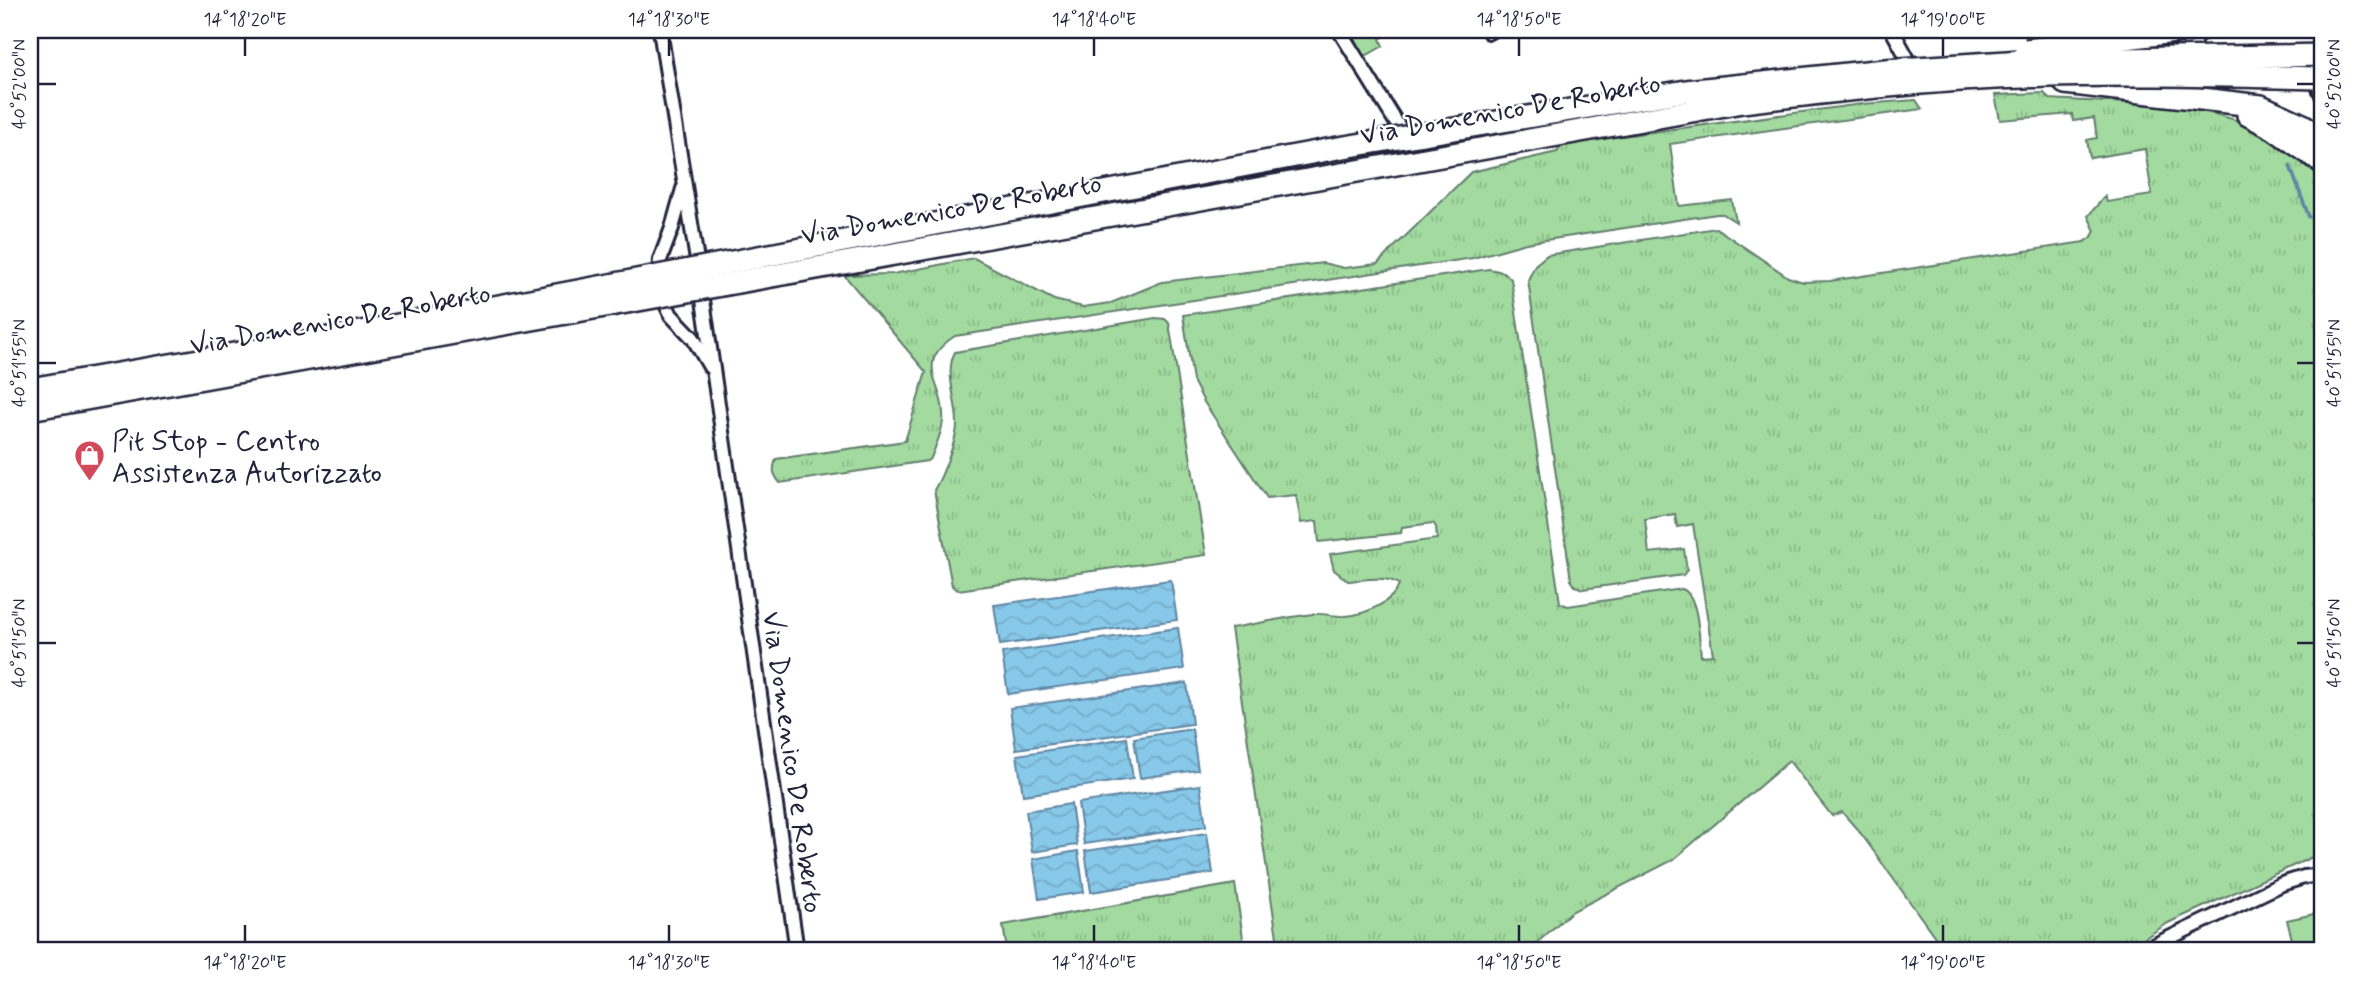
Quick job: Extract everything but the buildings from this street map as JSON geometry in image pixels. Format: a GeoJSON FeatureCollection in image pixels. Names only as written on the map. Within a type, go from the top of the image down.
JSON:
{"type":"FeatureCollection","features":[{"type":"Feature","properties":{"kind":"highway"},"geometry":{"type":"LineString","coordinates":[[1885,70],[2085,41],[2190,30]]}},
{"type":"Feature","properties":{"kind":"highway"},"geometry":{"type":"LineString","coordinates":[[2162,57],[2252,44],[2323,38]]}},
{"type":"Feature","properties":{"kind":"highway"},"geometry":{"type":"LineString","coordinates":[[30,389],[347,334],[1338,148],[1686,90],[1885,70],[2022,61],[2323,55]]}},
{"type":"Feature","properties":{"kind":"highway"},"geometry":{"type":"LineString","coordinates":[[30,410],[1742,102],[1836,90],[2022,77],[2127,75],[2323,78]]}},
{"type":"Feature","properties":{"kind":"highway"},"geometry":{"type":"LineString","coordinates":[[2022,77],[2261,106],[2303,125],[2323,139]]}},
{"type":"Feature","properties":{"kind":"highway"},"geometry":{"type":"LineString","coordinates":[[2203,100],[2244,113],[2273,128],[2323,163]]}},
{"type":"Feature","properties":{"kind":"street","name":"Via Domenico De Roberto"},"geometry":{"type":"LineString","coordinates":[[660,30],[700,279],[797,951]]}},
{"type":"Feature","properties":{"kind":"street"},"geometry":{"type":"LineString","coordinates":[[1339,30],[1412,149]]}},
{"type":"Feature","properties":{"kind":"street"},"geometry":{"type":"LineString","coordinates":[[1892,30],[1917,76]]}},
{"type":"Feature","properties":{"kind":"street","name":"Via Domenico De Roberto"},"geometry":{"type":"LineString","coordinates":[[30,397],[1688,102],[1988,70],[2134,66],[2289,68],[2308,75],[2323,97]]}},
{"type":"Feature","properties":{"kind":"street","name":"Via Domenico De Roberto"},"geometry":{"type":"LineString","coordinates":[[685,181],[660,260],[658,287],[671,316],[693,338],[713,371]]}},
{"type":"Feature","properties":{"kind":"street"},"geometry":{"type":"LineString","coordinates":[[2142,951],[2282,884],[2304,877],[2323,875]]}},
{"type":"Feature","properties":{"kind":"green space"},"geometry":{"type":"Polygon","coordinates":[[[1347,30],[1388,30],[1390,33],[1380,39],[1383,46],[1364,57],[1347,30]]]}},
{"type":"Feature","properties":{"kind":"green space"},"geometry":{"type":"Polygon","coordinates":[[[2044,93],[2050,99],[2133,103],[2218,115],[2268,134],[2320,173],[2323,186],[2323,852],[2168,923],[2125,951],[1945,951],[1862,835],[1842,812],[1832,816],[1789,761],[1673,860],[1571,912],[1528,951],[1279,951],[1231,628],[1313,614],[1342,616],[1369,610],[1385,602],[1399,584],[1381,579],[1348,581],[1334,570],[1330,554],[1437,539],[1436,527],[1433,523],[1402,527],[1401,533],[1319,542],[1317,521],[1301,523],[1296,495],[1267,498],[1204,402],[1193,381],[1183,315],[1489,269],[1503,272],[1511,279],[1560,603],[1568,606],[1682,589],[1688,593],[1695,608],[1701,656],[1713,655],[1693,524],[1677,527],[1675,514],[1645,519],[1649,553],[1684,549],[1687,570],[1683,575],[1583,589],[1575,586],[1571,580],[1528,280],[1535,265],[1547,255],[1716,228],[1788,277],[1803,282],[1830,281],[2084,242],[2091,238],[2095,231],[2088,216],[2105,196],[2107,202],[2152,195],[2145,149],[2090,158],[2087,140],[2097,138],[2094,118],[2073,121],[2072,114],[2000,120],[1995,95],[2044,93]]]}},
{"type":"Feature","properties":{"kind":"green space"},"geometry":{"type":"Polygon","coordinates":[[[1916,100],[1922,109],[1670,144],[1679,206],[1732,200],[1736,222],[1723,214],[1717,214],[1526,243],[1473,258],[955,336],[942,346],[935,356],[933,366],[943,408],[943,421],[931,458],[927,461],[780,483],[775,474],[776,459],[905,441],[926,372],[844,275],[893,274],[974,258],[1054,300],[1083,307],[1111,303],[1162,282],[1323,263],[1344,268],[1377,264],[1471,172],[1557,152],[1562,144],[1862,104],[1916,100]]]}},
{"type":"Feature","properties":{"kind":"green space"},"geometry":{"type":"Polygon","coordinates":[[[1155,318],[1165,319],[1169,323],[1206,555],[958,590],[952,586],[934,490],[949,457],[957,429],[951,378],[955,352],[1155,318]]]}},
{"type":"Feature","properties":{"kind":"green space"},"geometry":{"type":"Polygon","coordinates":[[[1235,884],[1245,951],[1007,951],[1003,925],[1235,884]]]}},
{"type":"Feature","properties":{"kind":"green space"},"geometry":{"type":"Polygon","coordinates":[[[2323,912],[2323,948],[2295,951],[2287,920],[2323,912]]]}},
{"type":"Feature","properties":{"kind":"water"},"geometry":{"type":"Polygon","coordinates":[[[1171,580],[1177,620],[1000,645],[994,605],[1171,580]]]}},
{"type":"Feature","properties":{"kind":"water"},"geometry":{"type":"Polygon","coordinates":[[[1178,628],[1184,669],[1008,694],[1002,653],[1178,628]]]}},
{"type":"Feature","properties":{"kind":"water"},"geometry":{"type":"Polygon","coordinates":[[[1187,683],[1192,724],[1016,749],[1010,708],[1187,683]]]}},
{"type":"Feature","properties":{"kind":"water"},"geometry":{"type":"Polygon","coordinates":[[[1192,729],[1198,770],[1140,778],[1134,738],[1192,729]]]}},
{"type":"Feature","properties":{"kind":"water"},"geometry":{"type":"Polygon","coordinates":[[[1127,738],[1133,779],[1023,795],[1017,755],[1127,738]]]}},
{"type":"Feature","properties":{"kind":"water"},"geometry":{"type":"Polygon","coordinates":[[[1200,785],[1206,826],[1084,844],[1078,803],[1200,785]]]}},
{"type":"Feature","properties":{"kind":"water"},"geometry":{"type":"Polygon","coordinates":[[[1071,804],[1077,845],[1032,852],[1026,811],[1071,804]]]}},
{"type":"Feature","properties":{"kind":"water"},"geometry":{"type":"Polygon","coordinates":[[[1207,833],[1213,873],[1091,892],[1085,851],[1207,833]]]}},
{"type":"Feature","properties":{"kind":"water"},"geometry":{"type":"Polygon","coordinates":[[[1078,851],[1084,892],[1039,899],[1033,859],[1078,851]]]}},
{"type":"Feature","properties":{"kind":"waterway"},"geometry":{"type":"LineString","coordinates":[[2290,166],[2309,217]]}},
{"type":"Feature","properties":{"kind":"place","name":"Pit Stop - Centro Assistenza Autorizzato"},"geometry":{"type":"Point","coordinates":[89,483]}}]}
